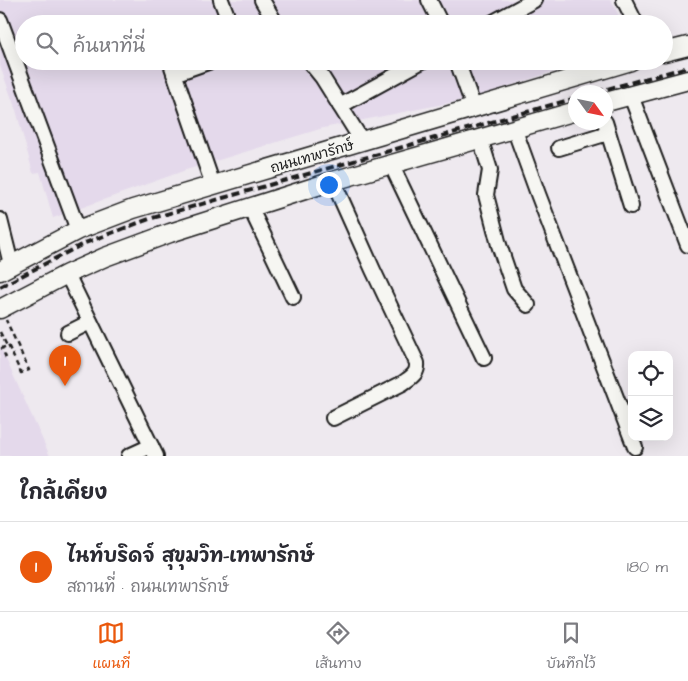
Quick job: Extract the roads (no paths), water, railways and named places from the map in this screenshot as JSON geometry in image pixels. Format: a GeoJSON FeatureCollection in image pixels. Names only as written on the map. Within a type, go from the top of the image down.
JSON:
{"type":"FeatureCollection","features":[{"type":"Feature","properties":{"kind":"main road"},"geometry":{"type":"LineString","coordinates":[[673,50],[688,46]]}},
{"type":"Feature","properties":{"kind":"main road","name":"ถนนเทพารักษ์"},"geometry":{"type":"LineString","coordinates":[[5,261],[133,209],[601,70]]}},
{"type":"Feature","properties":{"kind":"main road"},"geometry":{"type":"LineString","coordinates":[[613,100],[688,80]]}},
{"type":"Feature","properties":{"kind":"main road"},"geometry":{"type":"LineString","coordinates":[[0,308],[66,274],[136,244],[333,181],[568,113]]}},
{"type":"Feature","properties":{"kind":"street"},"geometry":{"type":"LineString","coordinates":[[221,0],[226,15]]}},
{"type":"Feature","properties":{"kind":"street"},"geometry":{"type":"LineString","coordinates":[[262,0],[271,15]]}},
{"type":"Feature","properties":{"kind":"street"},"geometry":{"type":"LineString","coordinates":[[429,0],[436,15]]}},
{"type":"Feature","properties":{"kind":"street"},"geometry":{"type":"LineString","coordinates":[[506,15],[534,0]]}},
{"type":"Feature","properties":{"kind":"street"},"geometry":{"type":"LineString","coordinates":[[624,0],[632,15]]}},
{"type":"Feature","properties":{"kind":"street"},"geometry":{"type":"LineString","coordinates":[[0,20],[15,60]]}},
{"type":"Feature","properties":{"kind":"street"},"geometry":{"type":"LineString","coordinates":[[19,70],[78,230]]}},
{"type":"Feature","properties":{"kind":"street"},"geometry":{"type":"LineString","coordinates":[[173,70],[213,185]]}},
{"type":"Feature","properties":{"kind":"street"},"geometry":{"type":"LineString","coordinates":[[316,70],[362,141]]}},
{"type":"Feature","properties":{"kind":"street"},"geometry":{"type":"LineString","coordinates":[[340,106],[406,70]]}},
{"type":"Feature","properties":{"kind":"street"},"geometry":{"type":"LineString","coordinates":[[460,70],[474,108]]}},
{"type":"Feature","properties":{"kind":"street"},"geometry":{"type":"LineString","coordinates":[[631,96],[688,245]]}},
{"type":"Feature","properties":{"kind":"street"},"geometry":{"type":"LineString","coordinates":[[514,128],[635,447]]}},
{"type":"Feature","properties":{"kind":"street"},"geometry":{"type":"LineString","coordinates":[[558,148],[601,130]]}},
{"type":"Feature","properties":{"kind":"street"},"geometry":{"type":"LineString","coordinates":[[607,130],[631,206]]}},
{"type":"Feature","properties":{"kind":"street"},"geometry":{"type":"LineString","coordinates":[[480,138],[490,170],[486,195],[499,245],[514,289],[528,305]]}},
{"type":"Feature","properties":{"kind":"street"},"geometry":{"type":"LineString","coordinates":[[391,164],[484,358]]}},
{"type":"Feature","properties":{"kind":"street"},"geometry":{"type":"LineString","coordinates":[[333,181],[417,363],[418,369],[413,376],[403,383],[333,418]]}},
{"type":"Feature","properties":{"kind":"street"},"geometry":{"type":"LineString","coordinates":[[250,207],[293,297]]}},
{"type":"Feature","properties":{"kind":"street"},"geometry":{"type":"LineString","coordinates":[[0,220],[5,261]]}},
{"type":"Feature","properties":{"kind":"street"},"geometry":{"type":"LineString","coordinates":[[66,274],[154,451],[129,456]]}},
{"type":"Feature","properties":{"kind":"street"},"geometry":{"type":"LineString","coordinates":[[68,333],[90,322]]}},
{"type":"Feature","properties":{"kind":"railway"},"geometry":{"type":"LineString","coordinates":[[613,87],[688,67]]}},
{"type":"Feature","properties":{"kind":"railway"},"geometry":{"type":"LineString","coordinates":[[0,287],[85,243],[149,219],[568,100]]}},
{"type":"Feature","properties":{"kind":"place","name":"ไนท์บริดจ์ สุขุมวิท-เทพารักษ์"},"geometry":{"type":"Point","coordinates":[65,386]}}]}
